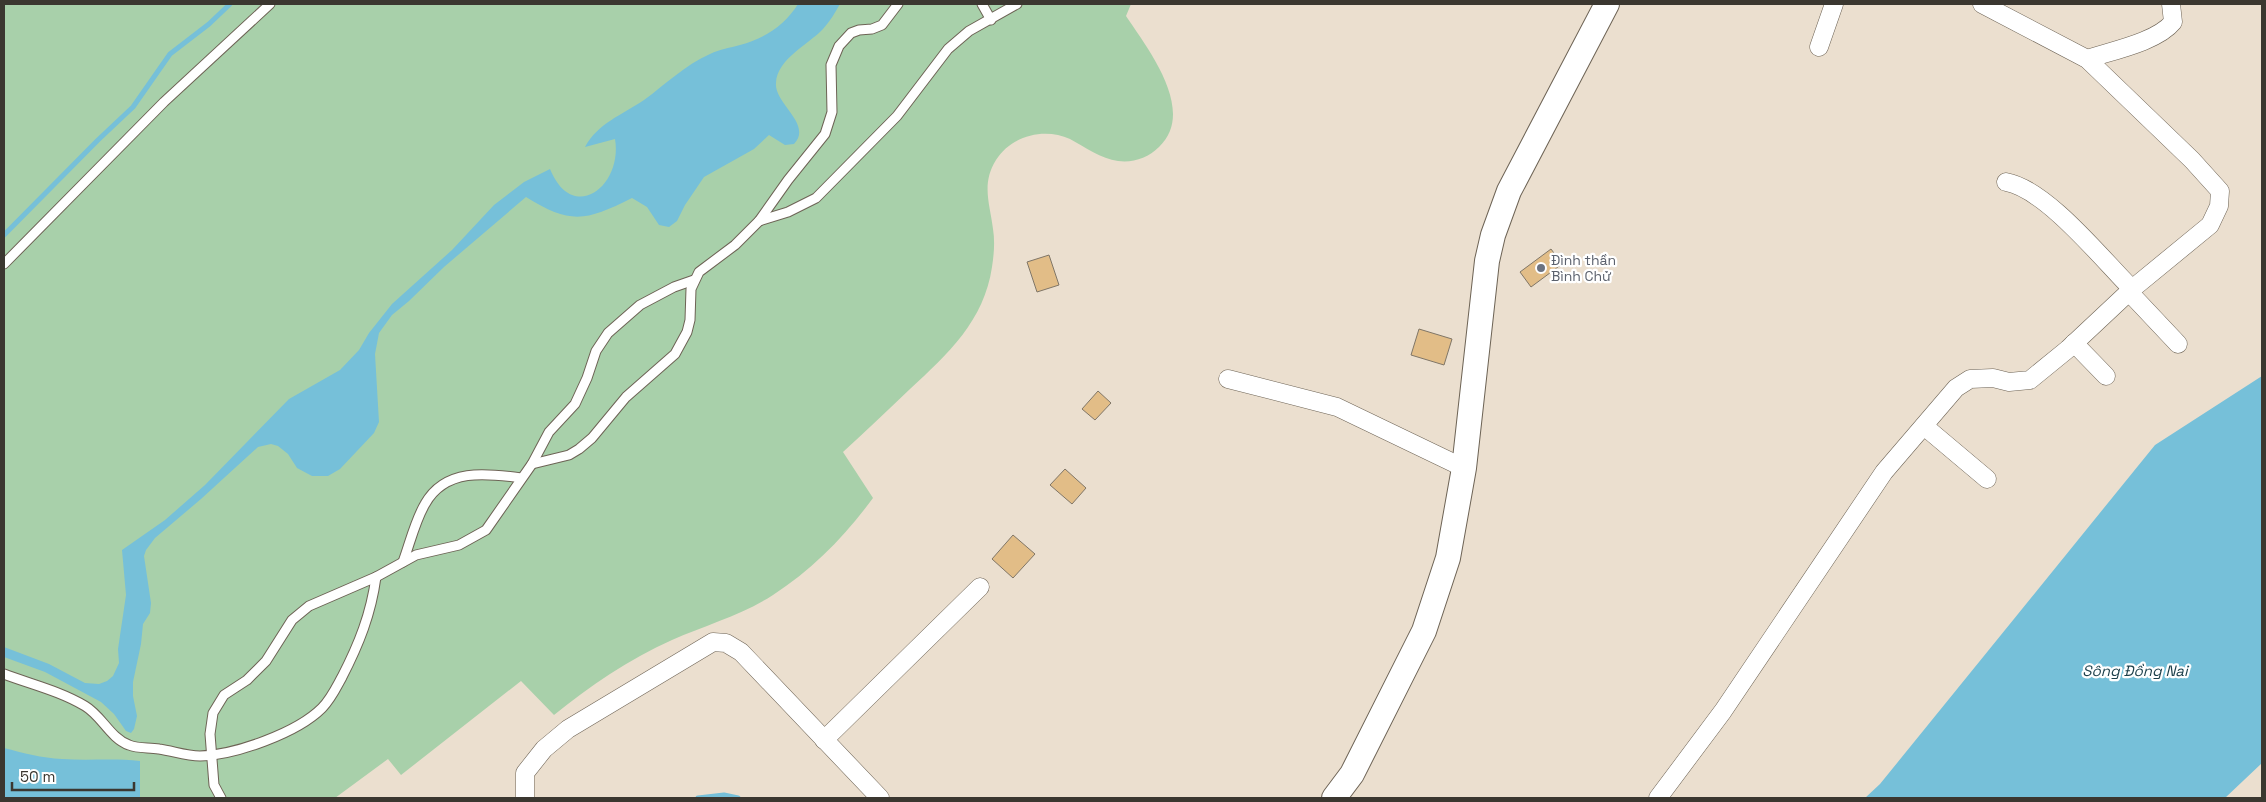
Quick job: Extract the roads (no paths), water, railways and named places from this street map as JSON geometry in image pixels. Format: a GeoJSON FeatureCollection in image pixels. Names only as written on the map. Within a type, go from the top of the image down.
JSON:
{"type":"FeatureCollection","features":[{"type":"Feature","properties":{"kind":"street"},"geometry":{"type":"LineString","coordinates":[[1334,798],[1352,774],[1424,631],[1448,558],[1464,468],[1487,261],[1493,235],[1509,191],[1607,4]]}},
{"type":"Feature","properties":{"kind":"street"},"geometry":{"type":"LineString","coordinates":[[1819,47],[1834,4]]}},
{"type":"Feature","properties":{"kind":"street"},"geometry":{"type":"LineString","coordinates":[[1658,798],[1723,711],[1884,472],[1956,388],[1970,379],[1993,378],[2010,382],[2030,380],[2074,343],[2130,290],[2210,225],[2219,206],[2220,191],[2185,153],[2087,59],[1982,4]]}},
{"type":"Feature","properties":{"kind":"street"},"geometry":{"type":"LineString","coordinates":[[2087,59],[2156,35],[2168,28],[2173,22],[2171,4]]}},
{"type":"Feature","properties":{"kind":"street"},"geometry":{"type":"LineString","coordinates":[[2006,182],[2019,184],[2058,214],[2178,344]]}},
{"type":"Feature","properties":{"kind":"street"},"geometry":{"type":"LineString","coordinates":[[2074,343],[2106,376]]}},
{"type":"Feature","properties":{"kind":"street"},"geometry":{"type":"LineString","coordinates":[[1228,380],[1337,408],[1464,468]]}},
{"type":"Feature","properties":{"kind":"street"},"geometry":{"type":"LineString","coordinates":[[1924,426],[1986,479]]}},
{"type":"Feature","properties":{"kind":"street"},"geometry":{"type":"LineString","coordinates":[[824,740],[980,587]]}},
{"type":"Feature","properties":{"kind":"street"},"geometry":{"type":"LineString","coordinates":[[525,798],[525,773],[544,749],[568,729],[713,642],[726,643],[741,652],[880,798]]}},
{"type":"Feature","properties":{"kind":"lane"},"geometry":{"type":"LineString","coordinates":[[4,264],[164,102],[270,4]]}},
{"type":"Feature","properties":{"kind":"lane"},"geometry":{"type":"LineString","coordinates":[[532,464],[569,455],[579,450],[592,438],[626,397],[675,354],[687,332],[690,320],[691,289],[694,280],[706,266],[735,245],[759,221],[788,180],[825,134],[832,112],[831,65],[839,46],[852,32],[872,29],[882,25],[898,4]]}},
{"type":"Feature","properties":{"kind":"lane"},"geometry":{"type":"LineString","coordinates":[[982,4],[991,20]]}},
{"type":"Feature","properties":{"kind":"lane"},"geometry":{"type":"LineString","coordinates":[[759,221],[788,212],[816,198],[897,116],[948,49],[969,31],[1017,4]]}},
{"type":"Feature","properties":{"kind":"lane"},"geometry":{"type":"LineString","coordinates":[[221,798],[214,786],[210,734],[213,713],[218,703],[230,690],[247,680],[266,662],[292,620],[309,606],[376,577],[402,562],[430,551],[459,545],[478,536],[492,522],[532,464],[549,432],[566,415],[582,392],[596,351],[614,326],[656,296],[694,280]]}},
{"type":"Feature","properties":{"kind":"lane"},"geometry":{"type":"LineString","coordinates":[[402,562],[423,508],[440,487],[459,477],[470,474],[521,478]]}},
{"type":"Feature","properties":{"kind":"lane"},"geometry":{"type":"LineString","coordinates":[[4,674],[58,693],[85,706],[102,720],[115,736],[130,746],[188,755],[213,755],[254,744],[286,731],[300,725],[323,708],[337,688],[362,638],[369,615],[376,577]]}},
{"type":"Feature","properties":{"kind":"water"},"geometry":{"type":"Polygon","coordinates":[[[798,4],[840,4],[823,29],[787,60],[778,74],[777,91],[799,129],[799,136],[794,144],[785,145],[769,135],[754,149],[704,177],[685,205],[677,221],[669,227],[659,225],[647,207],[632,198],[616,206],[579,217],[555,212],[526,197],[444,267],[392,315],[379,333],[375,354],[379,422],[374,433],[340,469],[328,476],[312,476],[297,468],[288,454],[278,446],[271,444],[258,447],[155,538],[144,556],[151,603],[150,613],[143,624],[133,682],[133,696],[137,716],[131,733],[126,731],[114,714],[101,702],[45,672],[4,657],[4,647],[49,664],[85,683],[99,684],[107,681],[113,676],[119,663],[118,649],[126,595],[122,550],[165,520],[205,485],[289,399],[340,370],[359,350],[369,333],[392,304],[452,250],[494,205],[524,182],[550,169],[560,186],[571,195],[583,197],[594,193],[604,184],[611,171],[615,156],[615,139],[585,147],[597,132],[611,120],[644,100],[701,58],[757,39],[773,30],[793,12],[798,4]]]}},
{"type":"Feature","properties":{"kind":"water","name":"Sông Đồng Nai"},"geometry":{"type":"Polygon","coordinates":[[[2262,376],[2262,763],[2225,798],[1865,798],[1880,784],[2155,445],[2262,376]]]}},
{"type":"Feature","properties":{"kind":"water"},"geometry":{"type":"Polygon","coordinates":[[[4,748],[55,758],[140,761],[140,798],[4,798],[4,748]]]}},
{"type":"Feature","properties":{"kind":"waterway"},"geometry":{"type":"LineString","coordinates":[[4,235],[133,107],[170,54],[209,24],[230,4]]}},
{"type":"Feature","properties":{"kind":"waterway"},"geometry":{"type":"LineString","coordinates":[[698,798],[724,795],[738,798]]}},
{"type":"Feature","properties":{"kind":"place","name":"Đình thần Bình Chử"},"geometry":{"type":"Point","coordinates":[1541,268]}}]}
